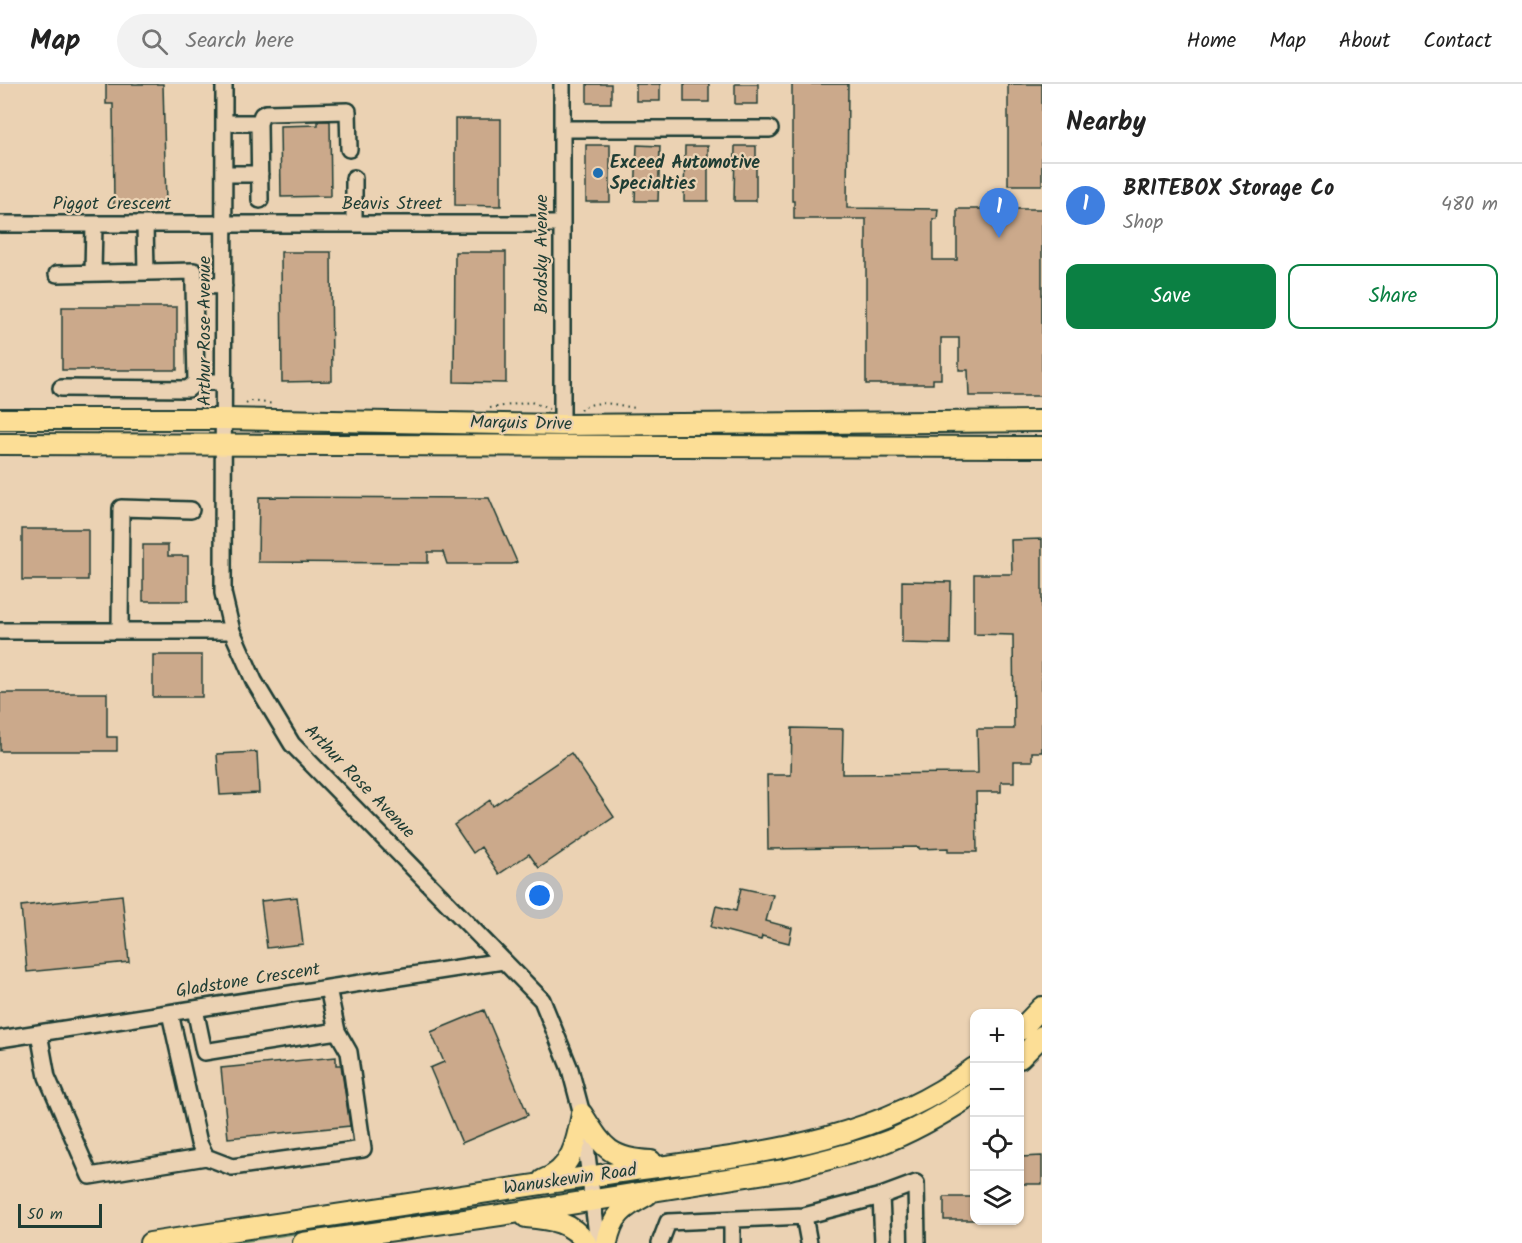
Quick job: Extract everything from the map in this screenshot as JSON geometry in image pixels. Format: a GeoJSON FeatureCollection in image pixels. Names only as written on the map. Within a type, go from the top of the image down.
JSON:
{"type":"FeatureCollection","features":[{"type":"Feature","properties":{"kind":"main road","name":"Marquis Drive"},"geometry":{"type":"LineString","coordinates":[[0,419],[225,419],[562,425],[1042,421]]}},
{"type":"Feature","properties":{"kind":"main road","name":"Marquis Drive"},"geometry":{"type":"LineString","coordinates":[[0,444],[1042,447]]}},
{"type":"Feature","properties":{"kind":"main road"},"geometry":{"type":"LineString","coordinates":[[1024,1026],[1042,1007]]}},
{"type":"Feature","properties":{"kind":"main road"},"geometry":{"type":"LineString","coordinates":[[1024,1054],[1042,1036]]}},
{"type":"Feature","properties":{"kind":"main road","name":"Wanuskewin Road"},"geometry":{"type":"LineString","coordinates":[[150,1243],[589,1176],[702,1162],[812,1141],[853,1131],[911,1107],[941,1091],[970,1071]]}},
{"type":"Feature","properties":{"kind":"main road","name":"Wanuskewin Road"},"geometry":{"type":"LineString","coordinates":[[303,1243],[500,1215],[785,1170],[857,1152],[882,1143],[917,1127],[970,1097]]}},
{"type":"Feature","properties":{"kind":"main road"},"geometry":{"type":"LineString","coordinates":[[582,1114],[603,1146],[619,1156],[632,1160],[702,1162]]}},
{"type":"Feature","properties":{"kind":"main road"},"geometry":{"type":"LineString","coordinates":[[519,1188],[549,1178],[561,1170],[573,1152],[582,1114]]}},
{"type":"Feature","properties":{"kind":"main road"},"geometry":{"type":"LineString","coordinates":[[607,1243],[610,1228],[620,1212],[659,1189]]}},
{"type":"Feature","properties":{"kind":"main road"},"geometry":{"type":"LineString","coordinates":[[500,1215],[562,1222],[574,1229],[586,1243]]}},
{"type":"Feature","properties":{"kind":"street","name":"Arthur Rose Avenue"},"geometry":{"type":"LineString","coordinates":[[224,84],[223,593],[232,631],[254,681],[292,744],[542,1000],[570,1069],[582,1114],[598,1243]]}},
{"type":"Feature","properties":{"kind":"street","name":"Brodsky Avenue"},"geometry":{"type":"LineString","coordinates":[[562,84],[562,425]]}},
{"type":"Feature","properties":{"kind":"street"},"geometry":{"type":"LineString","coordinates":[[260,200],[259,123],[262,114],[348,111],[350,149]]}},
{"type":"Feature","properties":{"kind":"street"},"geometry":{"type":"LineString","coordinates":[[224,123],[259,123]]}},
{"type":"Feature","properties":{"kind":"street"},"geometry":{"type":"LineString","coordinates":[[562,129],[770,129]]}},
{"type":"Feature","properties":{"kind":"street"},"geometry":{"type":"LineString","coordinates":[[224,174],[260,174]]}},
{"type":"Feature","properties":{"kind":"street"},"geometry":{"type":"LineString","coordinates":[[354,178],[354,224]]}},
{"type":"Feature","properties":{"kind":"street","name":"Beavis Street"},"geometry":{"type":"LineString","coordinates":[[224,223],[561,224]]}},
{"type":"Feature","properties":{"kind":"street","name":"Piggot Crescent"},"geometry":{"type":"LineString","coordinates":[[0,224],[224,223]]}},
{"type":"Feature","properties":{"kind":"street"},"geometry":{"type":"LineString","coordinates":[[93,273],[94,224]]}},
{"type":"Feature","properties":{"kind":"street"},"geometry":{"type":"LineString","coordinates":[[145,224],[146,272]]}},
{"type":"Feature","properties":{"kind":"street"},"geometry":{"type":"LineString","coordinates":[[57,274],[194,271],[196,382]]}},
{"type":"Feature","properties":{"kind":"street"},"geometry":{"type":"LineString","coordinates":[[194,285],[224,286]]}},
{"type":"Feature","properties":{"kind":"street"},"geometry":{"type":"LineString","coordinates":[[61,388],[189,389],[196,382],[224,382]]}},
{"type":"Feature","properties":{"kind":"street"},"geometry":{"type":"LineString","coordinates":[[120,631],[121,508],[191,510]]}},
{"type":"Feature","properties":{"kind":"street"},"geometry":{"type":"LineString","coordinates":[[0,631],[232,631]]}},
{"type":"Feature","properties":{"kind":"street","name":"Gladstone Crescent"},"geometry":{"type":"LineString","coordinates":[[0,1039],[503,961]]}},
{"type":"Feature","properties":{"kind":"street"},"geometry":{"type":"LineString","coordinates":[[39,1033],[47,1077],[90,1176],[206,1157],[232,1167],[363,1149],[349,1052],[337,1031],[328,988]]}},
{"type":"Feature","properties":{"kind":"street"},"geometry":{"type":"LineString","coordinates":[[195,1009],[204,1052],[337,1031]]}},
{"type":"Feature","properties":{"kind":"street"},"geometry":{"type":"LineString","coordinates":[[170,1012],[199,1143],[206,1157]]}},
{"type":"Feature","properties":{"kind":"street"},"geometry":{"type":"LineString","coordinates":[[660,1243],[668,1222],[804,1216],[881,1196],[916,1183],[917,1243]]}},
{"type":"Feature","properties":{"kind":"street"},"geometry":{"type":"LineString","coordinates":[[881,1196],[883,1243]]}},
{"type":"Feature","properties":{"kind":"street"},"geometry":{"type":"LineString","coordinates":[[804,1216],[809,1243]]}},
{"type":"Feature","properties":{"kind":"street"},"geometry":{"type":"LineString","coordinates":[[732,1220],[732,1243]]}},
{"type":"Feature","properties":{"kind":"green space"},"geometry":{"type":"Polygon","coordinates":[[[447,1208],[413,1216],[234,1243],[205,1243],[447,1208]]]}},
{"type":"Feature","properties":{"kind":"building"},"geometry":{"type":"Polygon","coordinates":[[[106,84],[163,84],[166,205],[114,206],[113,104],[106,104],[106,84]]]}},
{"type":"Feature","properties":{"kind":"building"},"geometry":{"type":"Polygon","coordinates":[[[587,84],[611,84],[611,103],[587,103],[587,84]]]}},
{"type":"Feature","properties":{"kind":"building"},"geometry":{"type":"Polygon","coordinates":[[[636,84],[660,84],[660,101],[636,101],[636,84]]]}},
{"type":"Feature","properties":{"kind":"building"},"geometry":{"type":"Polygon","coordinates":[[[684,84],[709,84],[709,102],[684,102],[684,84]]]}},
{"type":"Feature","properties":{"kind":"building"},"geometry":{"type":"Polygon","coordinates":[[[735,84],[758,84],[758,104],[735,104],[735,84]]]}},
{"type":"Feature","properties":{"kind":"building"},"geometry":{"type":"Polygon","coordinates":[[[792,84],[848,84],[847,208],[938,209],[937,219],[933,219],[933,260],[957,260],[957,209],[1042,209],[1042,396],[969,396],[968,370],[959,370],[959,338],[941,338],[941,379],[933,379],[933,384],[866,384],[866,219],[794,219],[792,84]]]}},
{"type":"Feature","properties":{"kind":"building"},"geometry":{"type":"Polygon","coordinates":[[[1008,84],[1042,84],[1042,185],[1008,185],[1008,84]]]}},
{"type":"Feature","properties":{"kind":"building"},"geometry":{"type":"Polygon","coordinates":[[[455,119],[501,119],[501,206],[455,205],[455,119]]]}},
{"type":"Feature","properties":{"kind":"building"},"geometry":{"type":"Polygon","coordinates":[[[318,121],[330,121],[331,196],[281,197],[280,126],[318,125],[318,121]]]}},
{"type":"Feature","properties":{"kind":"building","name":"Exceed Automotive Specialties"},"geometry":{"type":"Polygon","coordinates":[[[586,145],[610,145],[610,202],[586,202],[586,145]]]}},
{"type":"Feature","properties":{"kind":"building"},"geometry":{"type":"Polygon","coordinates":[[[637,145],[660,146],[658,201],[635,201],[637,145]]]}},
{"type":"Feature","properties":{"kind":"building"},"geometry":{"type":"Polygon","coordinates":[[[685,146],[708,146],[708,201],[684,201],[685,146]]]}},
{"type":"Feature","properties":{"kind":"building"},"geometry":{"type":"Polygon","coordinates":[[[735,146],[756,146],[756,201],[734,201],[735,146]]]}},
{"type":"Feature","properties":{"kind":"building"},"geometry":{"type":"Polygon","coordinates":[[[281,252],[331,252],[332,381],[282,382],[281,252]]]}},
{"type":"Feature","properties":{"kind":"building"},"geometry":{"type":"Polygon","coordinates":[[[455,252],[506,252],[506,383],[454,382],[455,252]]]}},
{"type":"Feature","properties":{"kind":"building"},"geometry":{"type":"Polygon","coordinates":[[[62,307],[177,307],[177,370],[62,370],[62,307]]]}},
{"type":"Feature","properties":{"kind":"building"},"geometry":{"type":"Polygon","coordinates":[[[259,497],[489,498],[517,562],[512,564],[447,564],[443,552],[428,552],[428,563],[258,562],[259,497]]]}},
{"type":"Feature","properties":{"kind":"building"},"geometry":{"type":"Polygon","coordinates":[[[22,529],[88,529],[88,580],[22,580],[22,529]]]}},
{"type":"Feature","properties":{"kind":"building"},"geometry":{"type":"Polygon","coordinates":[[[1042,539],[1042,752],[1032,752],[1032,761],[1014,761],[1014,782],[1001,782],[1001,792],[976,792],[977,852],[948,852],[948,848],[919,849],[919,847],[768,849],[767,775],[791,775],[792,728],[843,729],[842,774],[978,773],[977,729],[1014,729],[1013,635],[974,634],[974,574],[1012,574],[1011,540],[1042,539]]]}},
{"type":"Feature","properties":{"kind":"building"},"geometry":{"type":"Polygon","coordinates":[[[143,545],[168,545],[168,556],[188,556],[188,601],[143,601],[143,545]]]}},
{"type":"Feature","properties":{"kind":"building"},"geometry":{"type":"Polygon","coordinates":[[[902,581],[951,582],[950,644],[902,643],[902,581]]]}},
{"type":"Feature","properties":{"kind":"building"},"geometry":{"type":"Polygon","coordinates":[[[153,655],[202,655],[202,697],[153,697],[153,655]]]}},
{"type":"Feature","properties":{"kind":"building"},"geometry":{"type":"Polygon","coordinates":[[[0,693],[107,693],[107,737],[117,737],[117,751],[0,751],[0,693]]]}},
{"type":"Feature","properties":{"kind":"building"},"geometry":{"type":"Polygon","coordinates":[[[257,752],[259,793],[220,795],[217,754],[257,752]]]}},
{"type":"Feature","properties":{"kind":"building"},"geometry":{"type":"Polygon","coordinates":[[[571,753],[614,817],[539,868],[529,854],[499,874],[481,847],[473,853],[454,825],[490,800],[493,806],[571,753]]]}},
{"type":"Feature","properties":{"kind":"building"},"geometry":{"type":"Polygon","coordinates":[[[741,888],[773,895],[766,921],[792,928],[789,943],[762,936],[761,940],[711,927],[716,906],[736,911],[741,888]]]}},
{"type":"Feature","properties":{"kind":"building"},"geometry":{"type":"Polygon","coordinates":[[[122,895],[129,962],[27,972],[21,906],[122,895]]]}},
{"type":"Feature","properties":{"kind":"building"},"geometry":{"type":"Polygon","coordinates":[[[297,897],[303,944],[267,948],[261,901],[297,897]]]}},
{"type":"Feature","properties":{"kind":"building"},"geometry":{"type":"Polygon","coordinates":[[[484,1010],[528,1115],[462,1143],[430,1068],[444,1062],[431,1032],[484,1010]]]}},
{"type":"Feature","properties":{"kind":"building"},"geometry":{"type":"Polygon","coordinates":[[[336,1057],[336,1065],[341,1065],[350,1126],[228,1138],[221,1068],[336,1057]]]}},
{"type":"Feature","properties":{"kind":"building"},"geometry":{"type":"Polygon","coordinates":[[[1042,1156],[1042,1184],[1024,1184],[1024,1157],[1042,1156]]]}},
{"type":"Feature","properties":{"kind":"building"},"geometry":{"type":"Polygon","coordinates":[[[944,1197],[970,1197],[970,1220],[944,1220],[944,1197]]]}},
{"type":"Feature","properties":{"kind":"place","name":"Exceed Automotive Specialties"},"geometry":{"type":"Point","coordinates":[598,173]}},
{"type":"Feature","properties":{"kind":"place","name":"BRITEBOX Storage Co"},"geometry":{"type":"Point","coordinates":[999,238]}}]}
